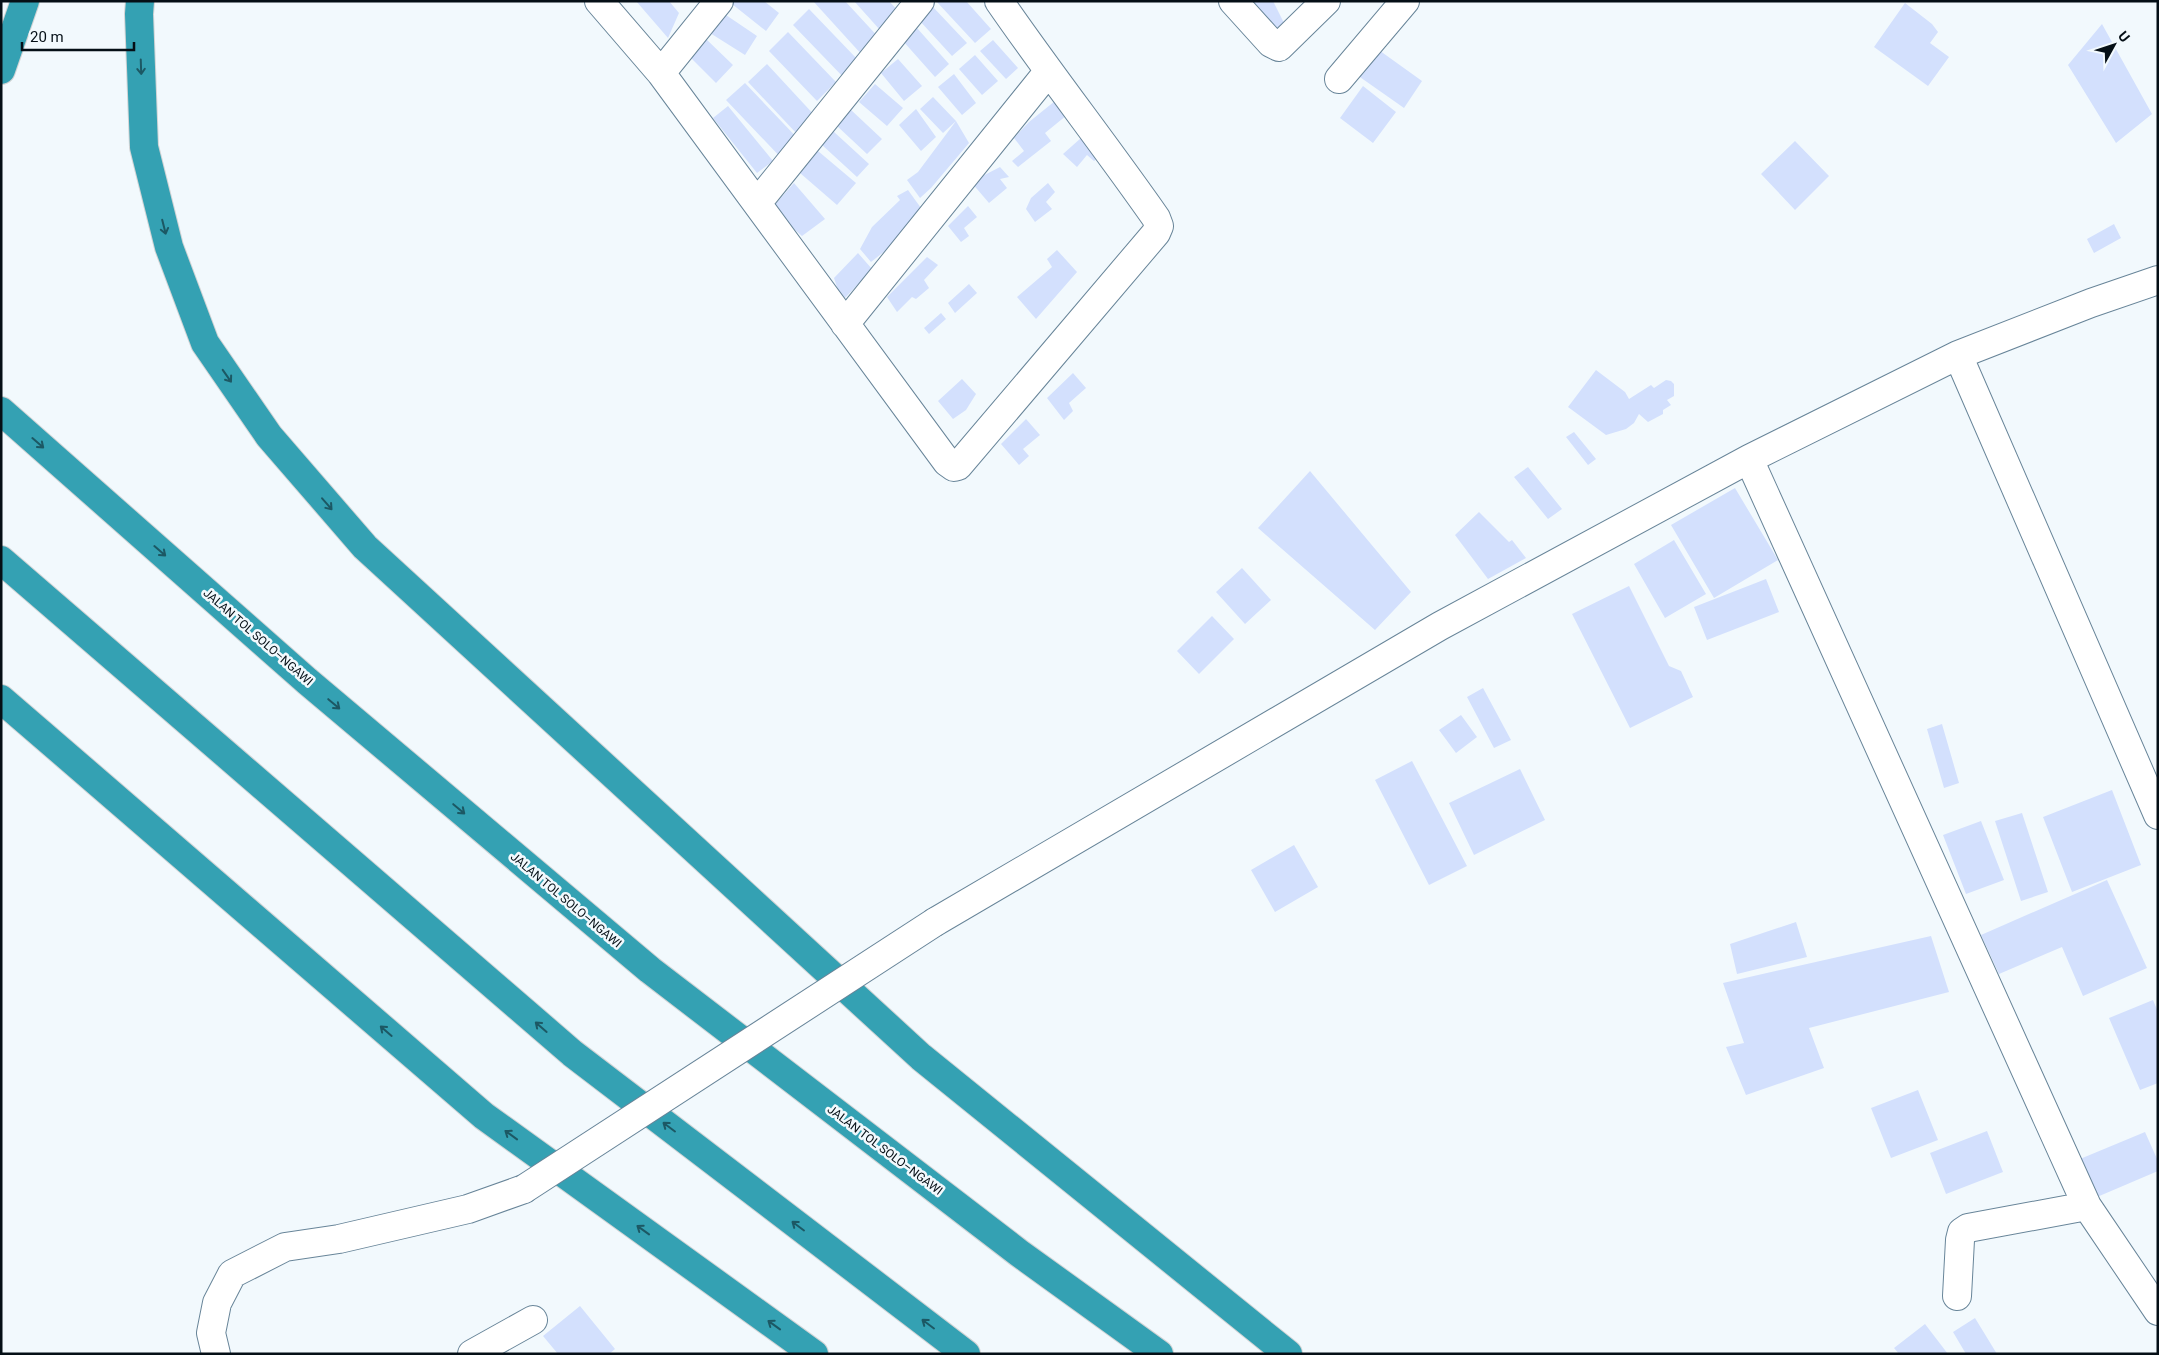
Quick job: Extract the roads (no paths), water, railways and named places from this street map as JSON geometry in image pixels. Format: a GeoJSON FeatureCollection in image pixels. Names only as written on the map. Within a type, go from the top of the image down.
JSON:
{"type":"FeatureCollection","features":[{"type":"Feature","properties":{"kind":"highway"},"geometry":{"type":"LineString","coordinates":[[1,70],[25,1]]}},
{"type":"Feature","properties":{"kind":"highway"},"geometry":{"type":"LineString","coordinates":[[140,1],[144,147],[169,247],[204,343],[269,436],[365,547],[921,1057],[1288,1354]]}},
{"type":"Feature","properties":{"kind":"highway","name":"JALAN TOL SOLO–NGAWI"},"geometry":{"type":"LineString","coordinates":[[1,411],[307,681],[650,970],[1020,1253],[1159,1354]]}},
{"type":"Feature","properties":{"kind":"highway"},"geometry":{"type":"LineString","coordinates":[[1,560],[572,1053],[966,1354]]}},
{"type":"Feature","properties":{"kind":"highway"},"geometry":{"type":"LineString","coordinates":[[1,699],[484,1116],[814,1354]]}},
{"type":"Feature","properties":{"kind":"street"},"geometry":{"type":"LineString","coordinates":[[600,1],[661,73],[758,202],[947,462],[954,466],[958,466],[1156,233],[1159,226],[1156,218],[1110,152],[1089,128],[999,1]]}},
{"type":"Feature","properties":{"kind":"street"},"geometry":{"type":"LineString","coordinates":[[661,73],[719,1]]}},
{"type":"Feature","properties":{"kind":"street"},"geometry":{"type":"LineString","coordinates":[[758,202],[920,1]]}},
{"type":"Feature","properties":{"kind":"street"},"geometry":{"type":"LineString","coordinates":[[1233,1],[1271,43],[1279,47],[1326,1]]}},
{"type":"Feature","properties":{"kind":"street"},"geometry":{"type":"LineString","coordinates":[[1339,79],[1405,1]]}},
{"type":"Feature","properties":{"kind":"street"},"geometry":{"type":"LineString","coordinates":[[845,324],[1048,72]]}},
{"type":"Feature","properties":{"kind":"street"},"geometry":{"type":"LineString","coordinates":[[216,1354],[211,1333],[217,1303],[232,1274],[285,1247],[339,1239],[459,1211],[524,1189],[935,922],[1440,626],[1750,459],[1958,355],[2091,303],[2158,280]]}},
{"type":"Feature","properties":{"kind":"street"},"geometry":{"type":"LineString","coordinates":[[1958,355],[2158,815]]}},
{"type":"Feature","properties":{"kind":"street"},"geometry":{"type":"LineString","coordinates":[[1750,459],[2087,1206],[2158,1310]]}},
{"type":"Feature","properties":{"kind":"street"},"geometry":{"type":"LineString","coordinates":[[1957,1296],[1962,1232],[1968,1228],[2087,1206]]}},
{"type":"Feature","properties":{"kind":"street"},"geometry":{"type":"LineString","coordinates":[[472,1354],[533,1320]]}}]}
